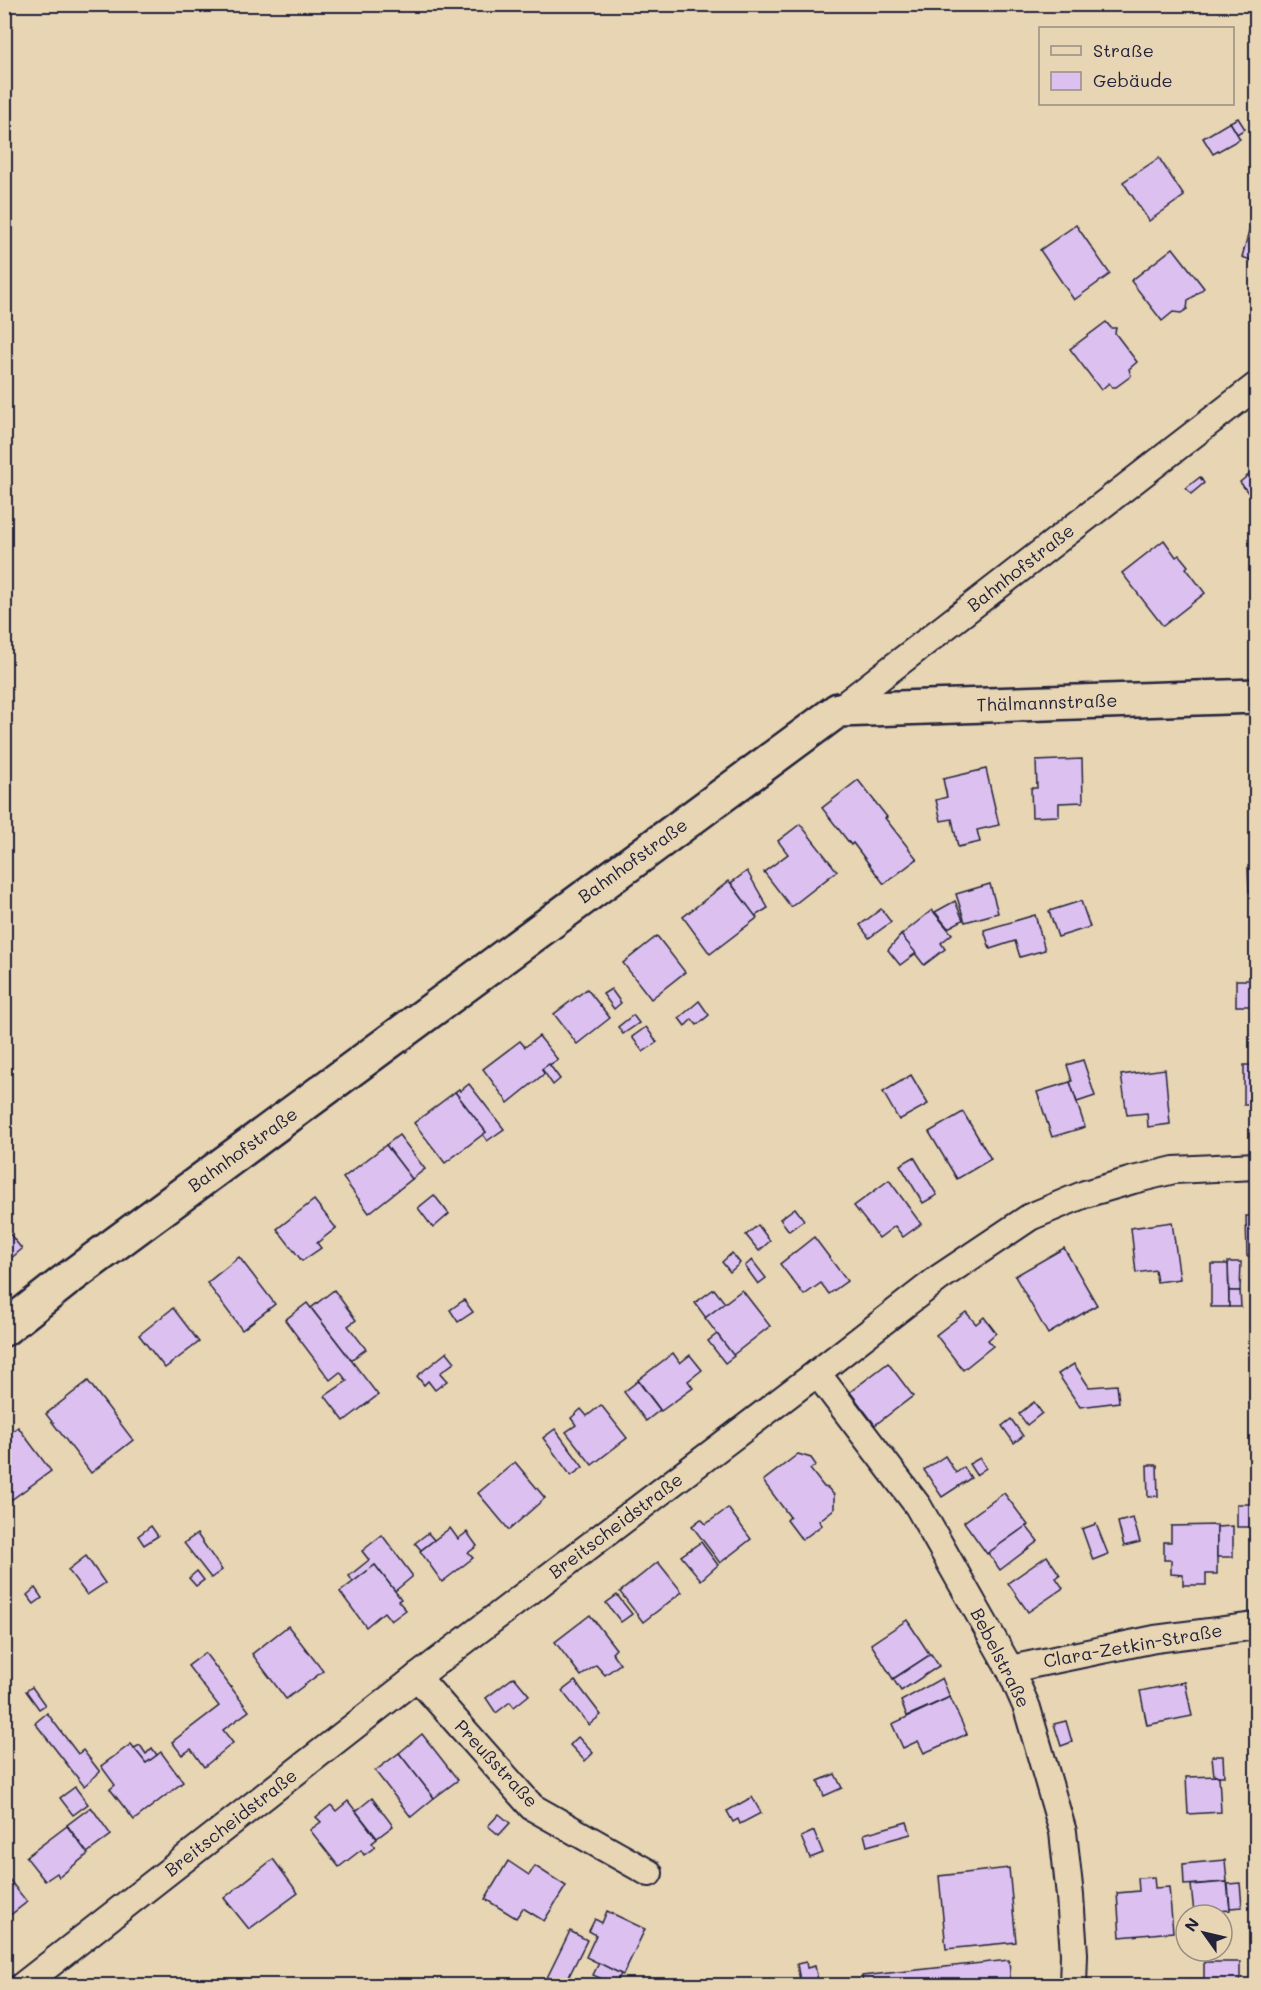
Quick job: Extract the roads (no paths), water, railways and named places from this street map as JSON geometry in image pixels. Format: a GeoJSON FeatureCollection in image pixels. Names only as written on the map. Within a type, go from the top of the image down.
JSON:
{"type":"FeatureCollection","features":[{"type":"Feature","properties":{"kind":"main road","name":"Thälmannstraße"},"geometry":{"type":"LineString","coordinates":[[838,710],[1257,696]]}},
{"type":"Feature","properties":{"kind":"main road","name":"Bahnhofstraße"},"geometry":{"type":"LineString","coordinates":[[4,1329],[75,1274],[838,710]]}},
{"type":"Feature","properties":{"kind":"street","name":"Bahnhofstraße"},"geometry":{"type":"LineString","coordinates":[[838,710],[1257,386]]}},
{"type":"Feature","properties":{"kind":"street","name":"Breitscheidstraße"},"geometry":{"type":"LineString","coordinates":[[22,1986],[417,1677],[939,1278],[1030,1217],[1085,1194],[1174,1170],[1257,1166]]}},
{"type":"Feature","properties":{"kind":"street","name":"Bebelstraße"},"geometry":{"type":"LineString","coordinates":[[817,1373],[918,1506],[1010,1670],[1027,1707],[1063,1832],[1074,1954],[1072,1986]]}},
{"type":"Feature","properties":{"kind":"street","name":"Clara-Zetkin-Straße"},"geometry":{"type":"LineString","coordinates":[[1010,1670],[1155,1639],[1257,1626]]}},
{"type":"Feature","properties":{"kind":"street","name":"Preußstraße"},"geometry":{"type":"LineString","coordinates":[[417,1677],[532,1807],[649,1873]]}}]}
